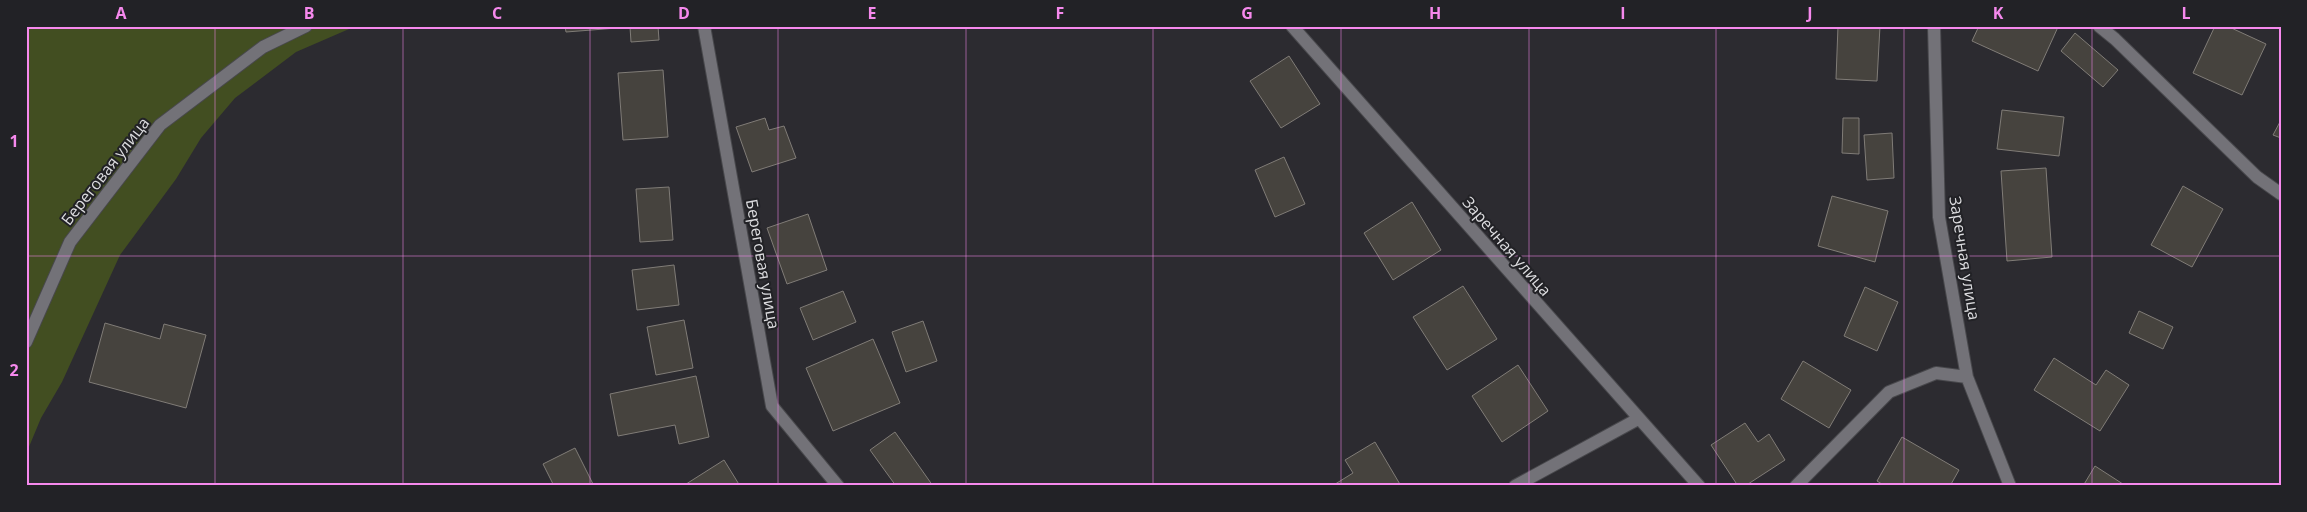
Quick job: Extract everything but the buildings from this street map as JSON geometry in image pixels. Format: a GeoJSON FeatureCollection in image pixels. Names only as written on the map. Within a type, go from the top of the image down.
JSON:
{"type":"FeatureCollection","features":[{"type":"Feature","properties":{"kind":"street","name":"Береговая улица"},"geometry":{"type":"LineString","coordinates":[[26,342],[70,242],[160,126],[264,47],[306,26]]}},
{"type":"Feature","properties":{"kind":"street","name":"Береговая улица"},"geometry":{"type":"LineString","coordinates":[[704,26],[772,406],[838,486]]}},
{"type":"Feature","properties":{"kind":"street","name":"Заречная улица"},"geometry":{"type":"LineString","coordinates":[[1292,26],[1699,486]]}},
{"type":"Feature","properties":{"kind":"street","name":"Заречная улица"},"geometry":{"type":"LineString","coordinates":[[1934,26],[1939,217],[1967,377],[2010,486]]}},
{"type":"Feature","properties":{"kind":"street"},"geometry":{"type":"LineString","coordinates":[[2099,26],[2115,39],[2257,177],[2281,194]]}},
{"type":"Feature","properties":{"kind":"street"},"geometry":{"type":"LineString","coordinates":[[1796,486],[1889,392],[1936,373],[1967,377]]}},
{"type":"Feature","properties":{"kind":"street"},"geometry":{"type":"LineString","coordinates":[[1515,486],[1638,419]]}},
{"type":"Feature","properties":{"kind":"green space"},"geometry":{"type":"Polygon","coordinates":[[[26,26],[356,26],[296,52],[235,98],[201,138],[176,179],[120,255],[62,382],[41,418],[26,454],[26,26]]]}}]}
